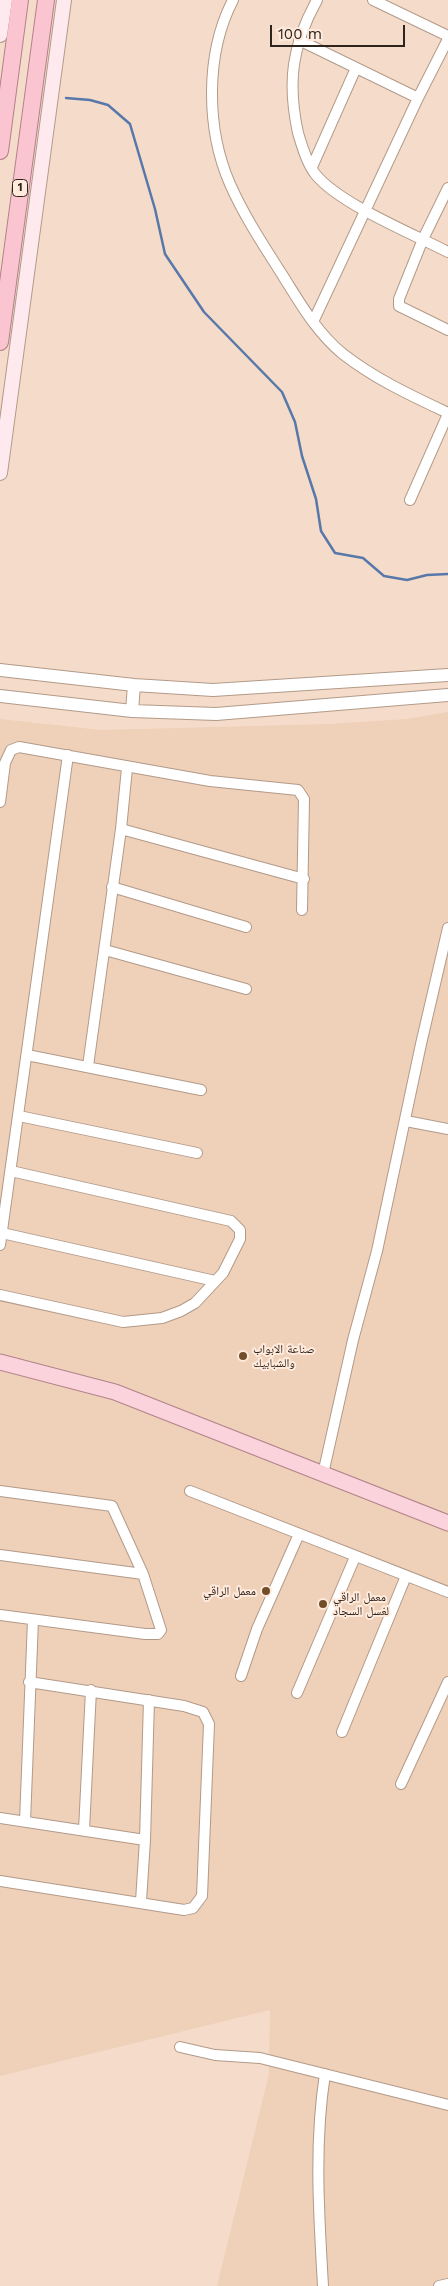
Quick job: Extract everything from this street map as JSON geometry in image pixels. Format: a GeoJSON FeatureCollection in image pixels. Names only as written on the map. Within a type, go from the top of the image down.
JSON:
{"type":"FeatureCollection","features":[{"type":"Feature","properties":{"kind":"highway"},"geometry":{"type":"LineString","coordinates":[[0,152],[8,32],[20,0]]}},
{"type":"Feature","properties":{"kind":"highway","name":"1"},"geometry":{"type":"LineString","coordinates":[[0,342],[46,0]]}},
{"type":"Feature","properties":{"kind":"highway"},"geometry":{"type":"LineString","coordinates":[[8,32],[40,34]]}},
{"type":"Feature","properties":{"kind":"main road"},"geometry":{"type":"LineString","coordinates":[[5,0],[8,32]]}},
{"type":"Feature","properties":{"kind":"main road"},"geometry":{"type":"LineString","coordinates":[[0,473],[64,0]]}},
{"type":"Feature","properties":{"kind":"main road"},"geometry":{"type":"LineString","coordinates":[[0,1362],[115,1392],[448,1523]]}},
{"type":"Feature","properties":{"kind":"street"},"geometry":{"type":"LineString","coordinates":[[233,0],[220,33],[214,61],[213,111],[219,154],[239,204],[313,322],[342,353],[363,368],[396,388],[448,414],[410,500]]}},
{"type":"Feature","properties":{"kind":"street"},"geometry":{"type":"LineString","coordinates":[[317,0],[299,40],[292,66],[293,106],[300,140],[315,174],[365,209],[448,252]]}},
{"type":"Feature","properties":{"kind":"street"},"geometry":{"type":"LineString","coordinates":[[313,322],[365,209],[448,38],[373,0]]}},
{"type":"Feature","properties":{"kind":"street"},"geometry":{"type":"LineString","coordinates":[[299,40],[418,98]]}},
{"type":"Feature","properties":{"kind":"street"},"geometry":{"type":"LineString","coordinates":[[312,167],[356,68]]}},
{"type":"Feature","properties":{"kind":"street"},"geometry":{"type":"LineString","coordinates":[[448,188],[423,239],[398,299],[399,306],[448,330]]}},
{"type":"Feature","properties":{"kind":"street"},"geometry":{"type":"LineString","coordinates":[[0,670],[134,685],[228,690],[448,675]]}},
{"type":"Feature","properties":{"kind":"street"},"geometry":{"type":"LineString","coordinates":[[132,711],[134,685]]}},
{"type":"Feature","properties":{"kind":"street"},"geometry":{"type":"LineString","coordinates":[[0,696],[132,711],[236,714],[448,695]]}},
{"type":"Feature","properties":{"kind":"street"},"geometry":{"type":"LineString","coordinates":[[0,802],[5,763],[11,750],[19,748],[210,781],[298,790],[304,800],[302,910]]}},
{"type":"Feature","properties":{"kind":"street"},"geometry":{"type":"LineString","coordinates":[[0,1244],[68,755]]}},
{"type":"Feature","properties":{"kind":"street"},"geometry":{"type":"LineString","coordinates":[[88,1066],[121,830],[127,768]]}},
{"type":"Feature","properties":{"kind":"street"},"geometry":{"type":"LineString","coordinates":[[121,830],[304,879]]}},
{"type":"Feature","properties":{"kind":"street"},"geometry":{"type":"LineString","coordinates":[[112,887],[246,927]]}},
{"type":"Feature","properties":{"kind":"street"},"geometry":{"type":"LineString","coordinates":[[323,1474],[353,1340],[377,1251],[443,968],[448,928]]}},
{"type":"Feature","properties":{"kind":"street"},"geometry":{"type":"LineString","coordinates":[[105,950],[246,989]]}},
{"type":"Feature","properties":{"kind":"street"},"geometry":{"type":"LineString","coordinates":[[27,1055],[201,1090]]}},
{"type":"Feature","properties":{"kind":"street"},"geometry":{"type":"LineString","coordinates":[[19,1116],[198,1152]]}},
{"type":"Feature","properties":{"kind":"street"},"geometry":{"type":"LineString","coordinates":[[406,1121],[448,1130]]}},
{"type":"Feature","properties":{"kind":"street"},"geometry":{"type":"LineString","coordinates":[[0,1295],[123,1322],[162,1318],[196,1303],[223,1273],[240,1239],[240,1230],[231,1221],[11,1171]]}},
{"type":"Feature","properties":{"kind":"street"},"geometry":{"type":"LineString","coordinates":[[2,1233],[215,1281]]}},
{"type":"Feature","properties":{"kind":"street"},"geometry":{"type":"LineString","coordinates":[[0,1491],[112,1506],[143,1574],[161,1630],[158,1634],[145,1634],[0,1614]]}},
{"type":"Feature","properties":{"kind":"street"},"geometry":{"type":"LineString","coordinates":[[190,1491],[448,1592]]}},
{"type":"Feature","properties":{"kind":"street"},"geometry":{"type":"LineString","coordinates":[[241,1676],[257,1629],[299,1534]]}},
{"type":"Feature","properties":{"kind":"street"},"geometry":{"type":"LineString","coordinates":[[0,1555],[143,1574]]}},
{"type":"Feature","properties":{"kind":"street"},"geometry":{"type":"LineString","coordinates":[[297,1692],[355,1556]]}},
{"type":"Feature","properties":{"kind":"street"},"geometry":{"type":"LineString","coordinates":[[342,1732],[406,1576]]}},
{"type":"Feature","properties":{"kind":"street"},"geometry":{"type":"LineString","coordinates":[[25,1820],[33,1620]]}},
{"type":"Feature","properties":{"kind":"street"},"geometry":{"type":"LineString","coordinates":[[0,1881],[141,1901],[184,1910],[193,1908],[202,1896],[209,1734],[209,1724],[203,1712],[184,1706],[30,1682]]}},
{"type":"Feature","properties":{"kind":"street"},"geometry":{"type":"LineString","coordinates":[[401,1784],[448,1682]]}},
{"type":"Feature","properties":{"kind":"street"},"geometry":{"type":"LineString","coordinates":[[84,1830],[91,1690]]}},
{"type":"Feature","properties":{"kind":"street"},"geometry":{"type":"LineString","coordinates":[[141,1901],[145,1840],[149,1700]]}},
{"type":"Feature","properties":{"kind":"street"},"geometry":{"type":"LineString","coordinates":[[0,1818],[25,1820],[145,1840]]}},
{"type":"Feature","properties":{"kind":"street"},"geometry":{"type":"LineString","coordinates":[[180,2047],[215,2055],[260,2058],[448,2105]]}},
{"type":"Feature","properties":{"kind":"street"},"geometry":{"type":"LineString","coordinates":[[323,2286],[319,2214],[319,2147],[320,2108],[325,2074]]}},
{"type":"Feature","properties":{"kind":"street"},"geometry":{"type":"LineString","coordinates":[[439,2286],[448,2284]]}},
{"type":"Feature","properties":{"kind":"shaded area"},"geometry":{"type":"Polygon","coordinates":[[[448,712],[448,2286],[217,2286],[269,2074],[270,2010],[0,2076],[0,719],[101,730],[329,724],[407,719],[448,712]]]}},
{"type":"Feature","properties":{"kind":"waterway"},"geometry":{"type":"LineString","coordinates":[[66,98],[90,100],[108,105],[130,124],[155,209],[165,254],[204,312],[282,392],[295,422],[302,456],[316,499],[321,531],[335,553],[363,558],[384,576],[407,580],[427,575],[448,574]]}},
{"type":"Feature","properties":{"kind":"place","name":"صناعة الابواب والشبابيك"},"geometry":{"type":"Point","coordinates":[243,1356]}},
{"type":"Feature","properties":{"kind":"place","name":"معمل الراقي"},"geometry":{"type":"Point","coordinates":[266,1591]}},
{"type":"Feature","properties":{"kind":"place","name":"معمل الراقي لغسل السجاد"},"geometry":{"type":"Point","coordinates":[323,1604]}}]}
